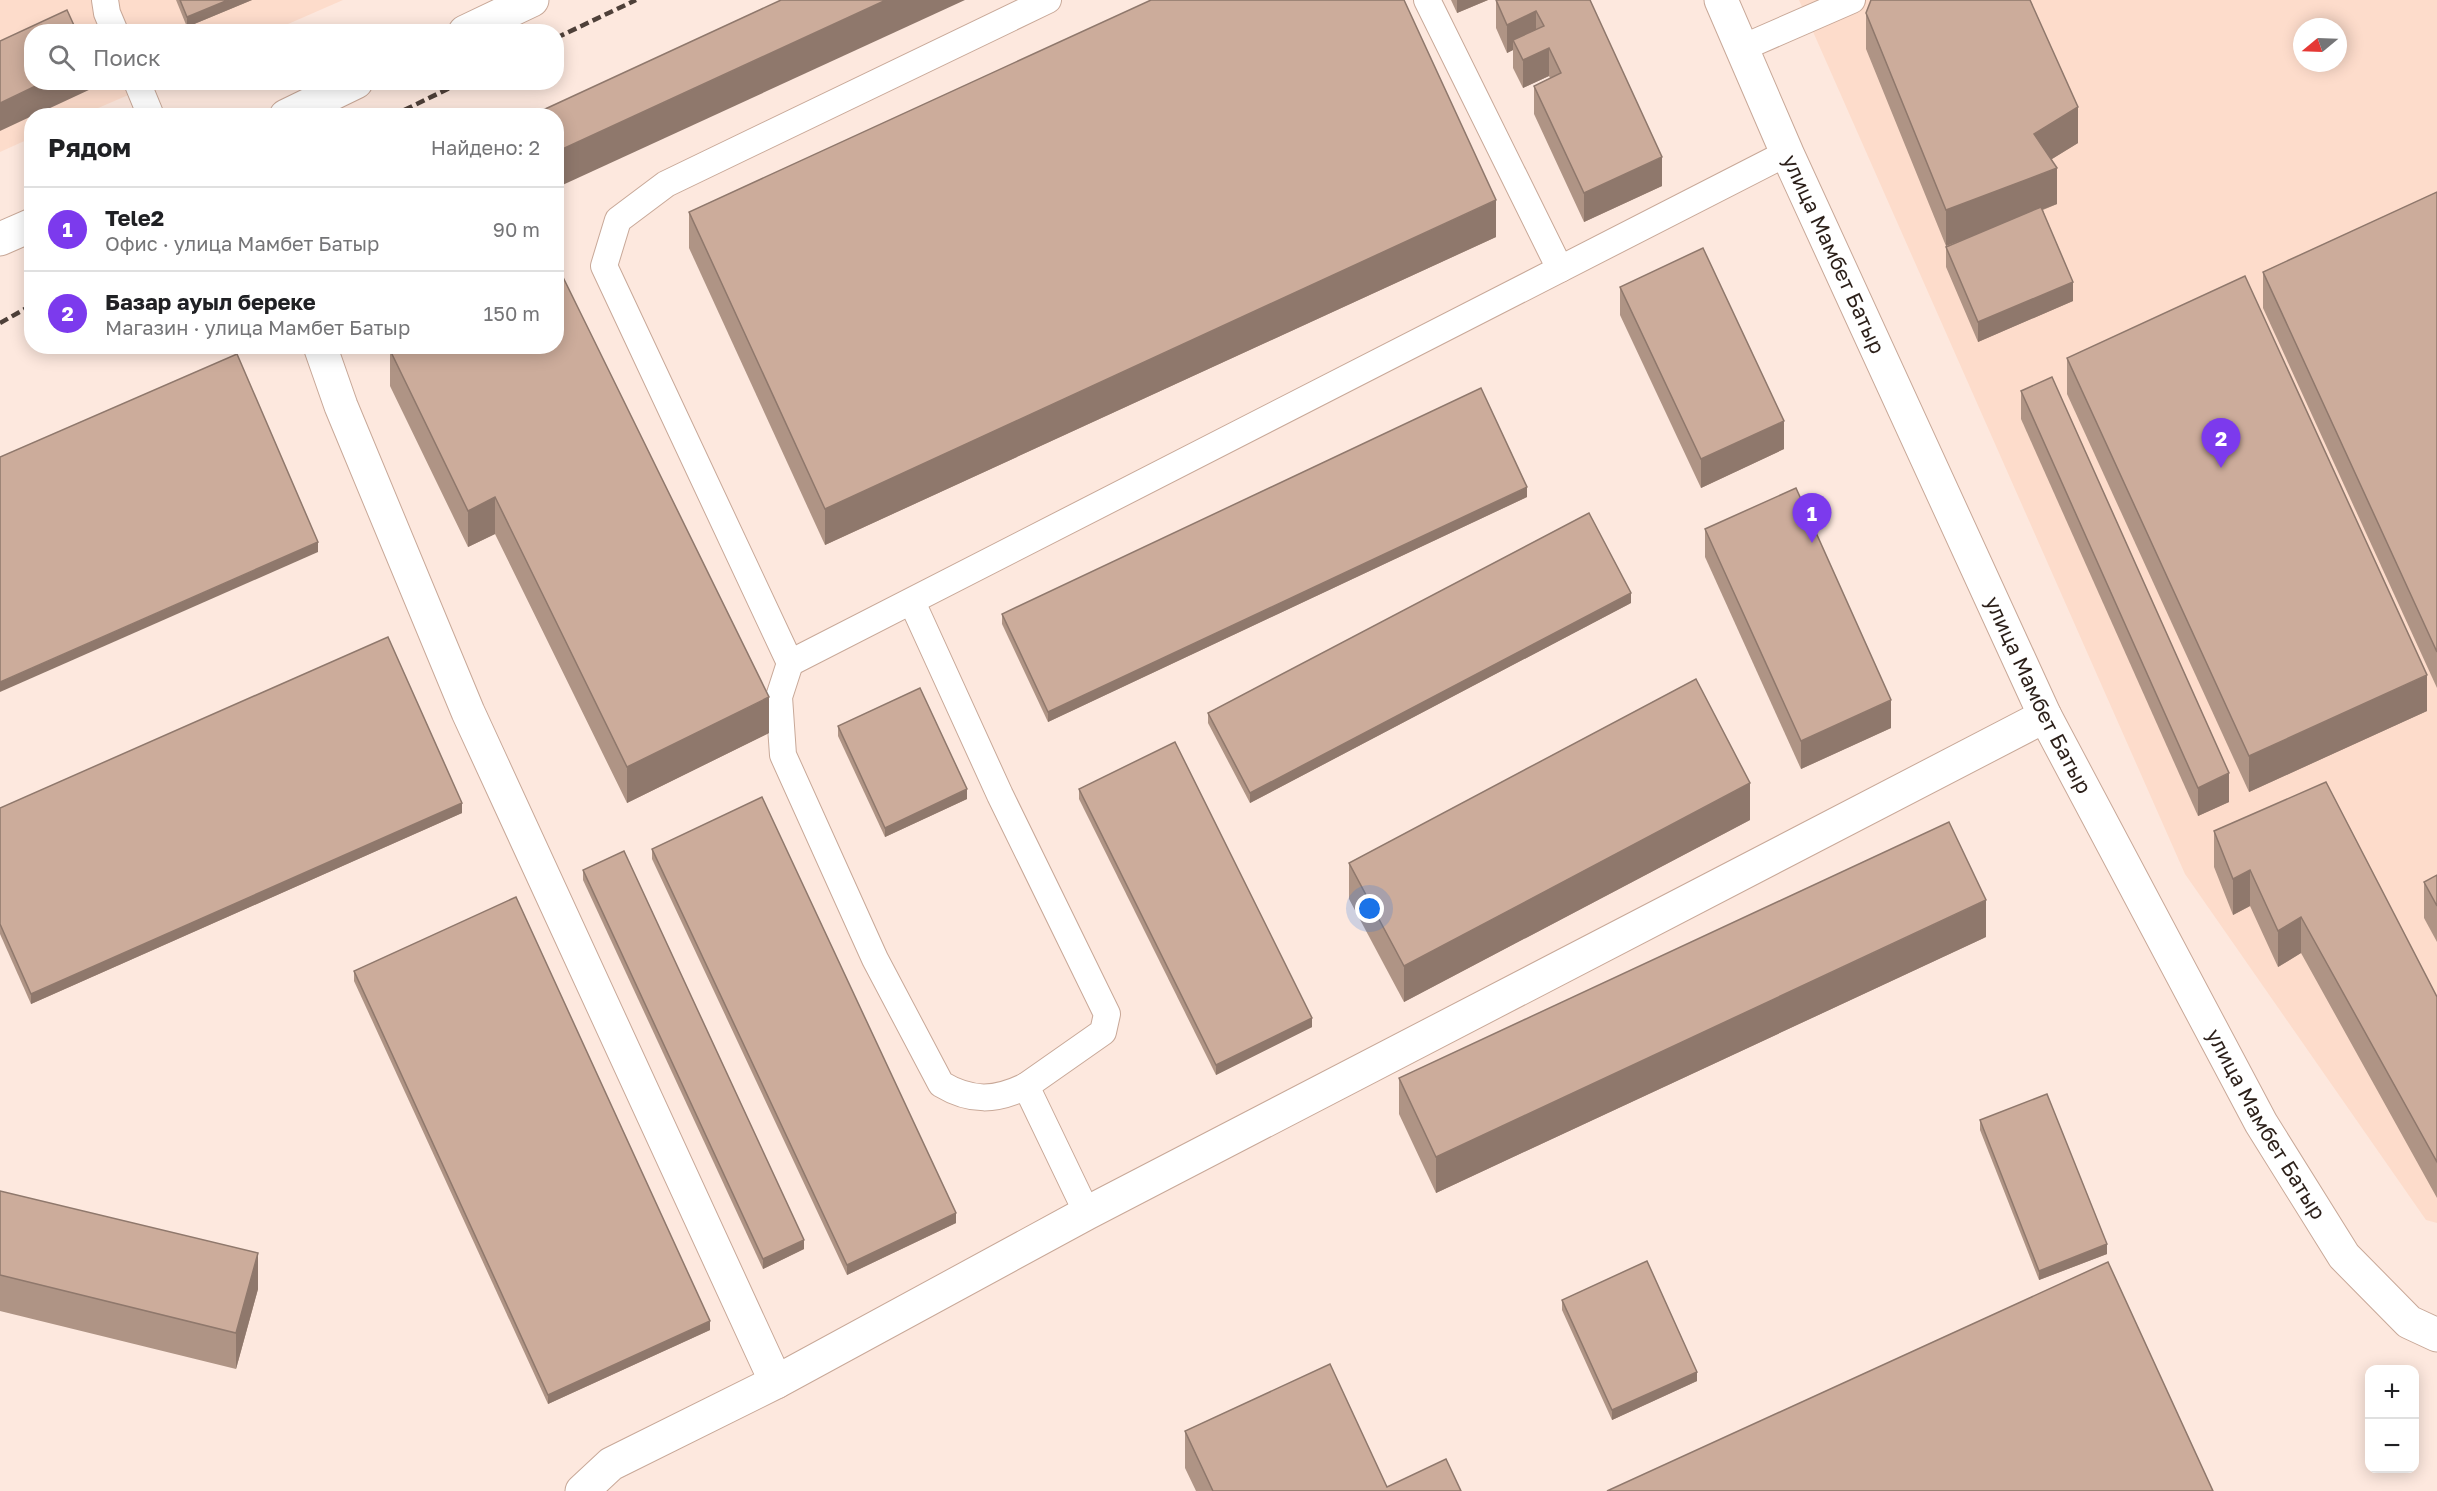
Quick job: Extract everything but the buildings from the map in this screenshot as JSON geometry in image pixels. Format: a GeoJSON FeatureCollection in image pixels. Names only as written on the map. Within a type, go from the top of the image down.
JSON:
{"type":"FeatureCollection","features":[{"type":"Feature","properties":{"kind":"street"},"geometry":{"type":"LineString","coordinates":[[482,24],[532,0]]}},
{"type":"Feature","properties":{"kind":"street","name":"улица Мамбет Батыр"},"geometry":{"type":"LineString","coordinates":[[1721,0],[1787,153],[2045,716],[2261,1123],[2344,1256],[2409,1322],[2437,1335]]}},
{"type":"Feature","properties":{"kind":"street"},"geometry":{"type":"LineString","coordinates":[[302,108],[340,90]]}},
{"type":"Feature","properties":{"kind":"street"},"geometry":{"type":"LineString","coordinates":[[0,239],[24,228]]}},
{"type":"Feature","properties":{"kind":"street"},"geometry":{"type":"LineString","coordinates":[[324,354],[341,406],[468,712],[776,1382]]}},
{"type":"Feature","properties":{"kind":"street"},"geometry":{"type":"LineString","coordinates":[[582,1491],[611,1464],[776,1382],[1087,1213],[2045,716]]}},
{"type":"Feature","properties":{"kind":"lane"},"geometry":{"type":"LineString","coordinates":[[105,0],[112,24]]}},
{"type":"Feature","properties":{"kind":"lane"},"geometry":{"type":"LineString","coordinates":[[912,602],[1000,795],[1107,1014],[1103,1032],[1026,1086],[1006,1096],[960,1095],[941,1083],[875,958],[783,755],[779,697],[790,663],[604,266],[618,220],[666,184],[1048,0]]}},
{"type":"Feature","properties":{"kind":"lane"},"geometry":{"type":"LineString","coordinates":[[1426,0],[1560,269]]}},
{"type":"Feature","properties":{"kind":"lane"},"geometry":{"type":"LineString","coordinates":[[1742,48],[1852,0]]}},
{"type":"Feature","properties":{"kind":"lane"},"geometry":{"type":"LineString","coordinates":[[140,90],[148,108]]}},
{"type":"Feature","properties":{"kind":"lane"},"geometry":{"type":"LineString","coordinates":[[790,663],[1787,153]]}},
{"type":"Feature","properties":{"kind":"lane"},"geometry":{"type":"LineString","coordinates":[[1026,1086],[1087,1213]]}},
{"type":"Feature","properties":{"kind":"shaded area"},"geometry":{"type":"Polygon","coordinates":[[[0,0],[343,0],[288,24],[24,24],[24,90],[140,90],[98,108],[24,108],[24,141],[0,152],[0,0]]]}},
{"type":"Feature","properties":{"kind":"shaded area"},"geometry":{"type":"Polygon","coordinates":[[[1799,0],[2437,0],[2437,1223],[2426,1220],[2185,874],[1799,0]]]}},
{"type":"Feature","properties":{"kind":"railway"},"geometry":{"type":"LineString","coordinates":[[564,34],[636,0]]}},
{"type":"Feature","properties":{"kind":"railway"},"geometry":{"type":"LineString","coordinates":[[408,108],[446,90]]}},
{"type":"Feature","properties":{"kind":"railway"},"geometry":{"type":"LineString","coordinates":[[0,323],[24,310]]}},
{"type":"Feature","properties":{"kind":"place","name":"Базар ауыл береке"},"geometry":{"type":"Point","coordinates":[2221,468]}},
{"type":"Feature","properties":{"kind":"place","name":"Tele2"},"geometry":{"type":"Point","coordinates":[1812,543]}}]}
